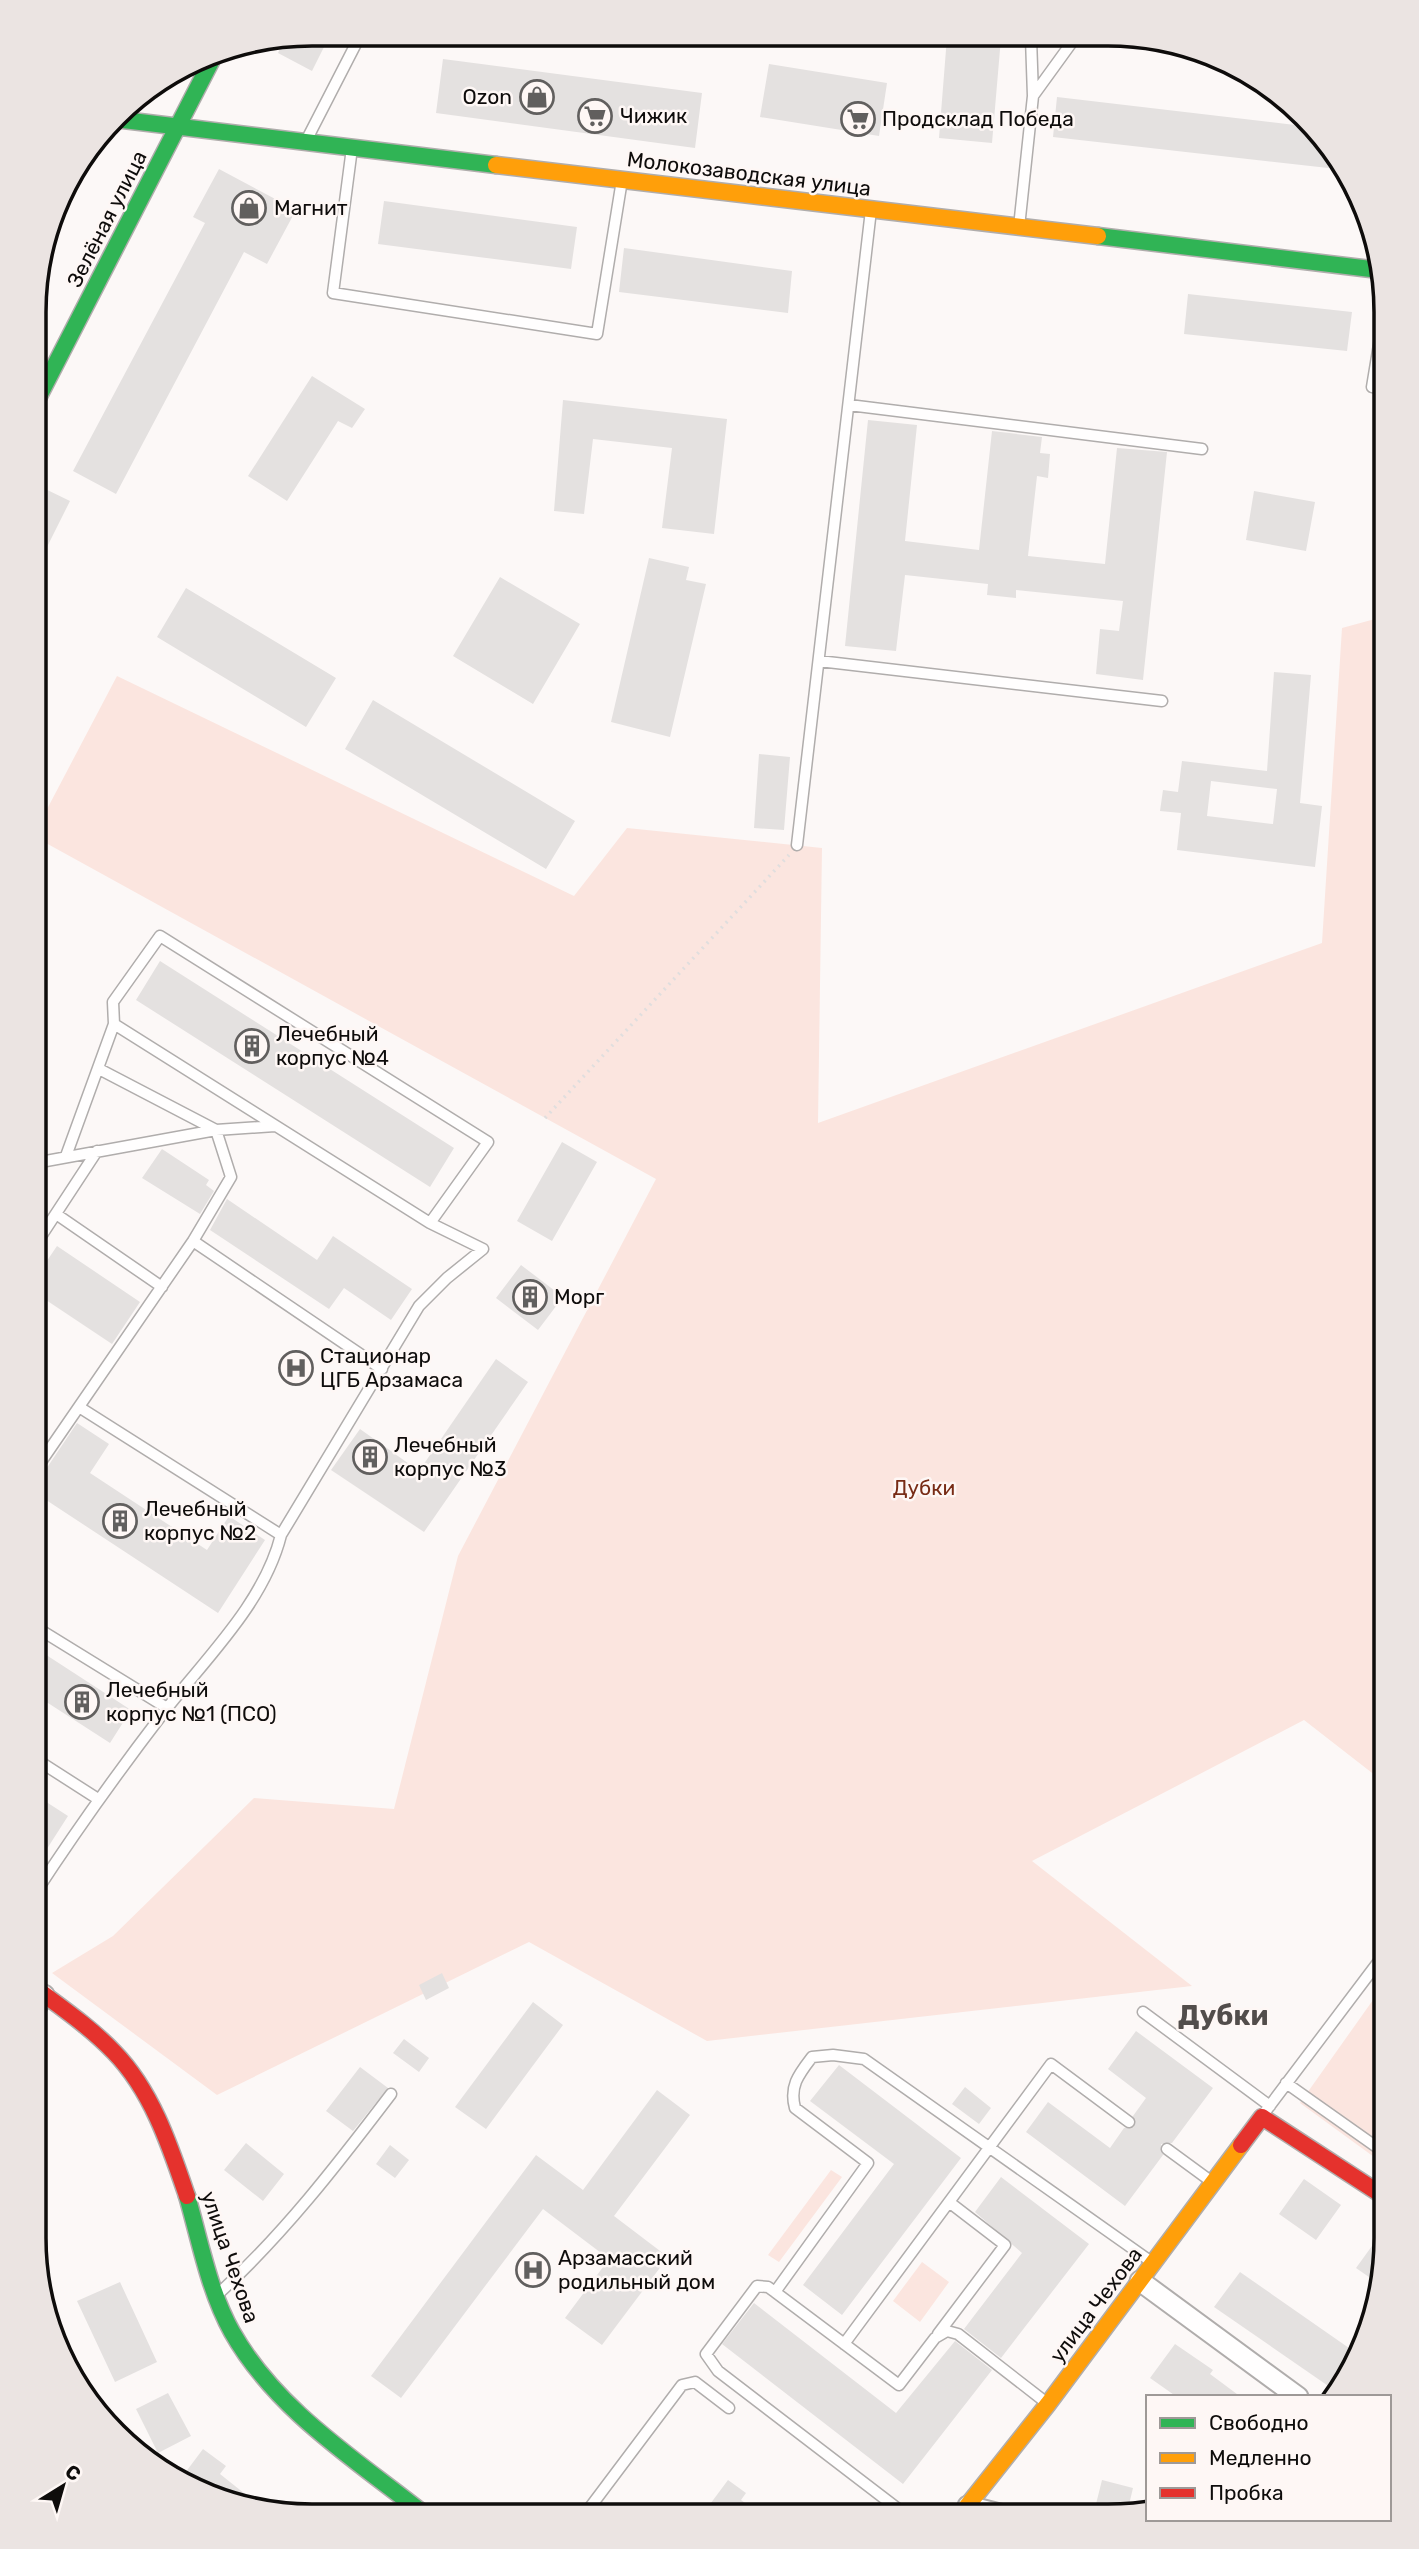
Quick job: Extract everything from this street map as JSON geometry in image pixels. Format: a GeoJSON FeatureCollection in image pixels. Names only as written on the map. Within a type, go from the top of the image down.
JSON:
{"type":"FeatureCollection","features":[{"type":"Feature","properties":{"kind":"street","name":"Зелёная улица"},"geometry":{"type":"LineString","coordinates":[[46,383],[209,66]]}},
{"type":"Feature","properties":{"kind":"street","name":"Молокозаводская улица"},"geometry":{"type":"LineString","coordinates":[[125,121],[1370,269]]}},
{"type":"Feature","properties":{"kind":"street","name":"улица Чехова"},"geometry":{"type":"LineString","coordinates":[[46,2004],[99,2036],[132,2074],[157,2114],[176,2160],[217,2296],[232,2332],[252,2363],[275,2389],[412,2504]]}},
{"type":"Feature","properties":{"kind":"street","name":"улица Чехова"},"geometry":{"type":"LineString","coordinates":[[969,2504],[1048,2404],[1266,2111]]}},
{"type":"Feature","properties":{"kind":"street"},"geometry":{"type":"LineString","coordinates":[[1266,2111],[1374,2189]]}},
{"type":"Feature","properties":{"kind":"street"},"geometry":{"type":"LineString","coordinates":[[1140,2281],[1294,2395]]}},
{"type":"Feature","properties":{"kind":"lane"},"geometry":{"type":"LineString","coordinates":[[305,143],[355,46]]}},
{"type":"Feature","properties":{"kind":"lane"},"geometry":{"type":"LineString","coordinates":[[1019,228],[1034,96],[1031,46]]}},
{"type":"Feature","properties":{"kind":"lane"},"geometry":{"type":"LineString","coordinates":[[1034,96],[1070,46]]}},
{"type":"Feature","properties":{"kind":"lane"},"geometry":{"type":"LineString","coordinates":[[352,148],[333,293],[597,334],[622,180]]}},
{"type":"Feature","properties":{"kind":"lane"},"geometry":{"type":"LineString","coordinates":[[797,845],[871,209]]}},
{"type":"Feature","properties":{"kind":"lane"},"geometry":{"type":"LineString","coordinates":[[849,405],[1202,449]]}},
{"type":"Feature","properties":{"kind":"lane"},"geometry":{"type":"LineString","coordinates":[[819,661],[1162,701]]}},
{"type":"Feature","properties":{"kind":"lane"},"geometry":{"type":"LineString","coordinates":[[66,1156],[114,1024],[113,1002],[160,936],[488,1142],[429,1223]]}},
{"type":"Feature","properties":{"kind":"lane"},"geometry":{"type":"LineString","coordinates":[[46,1877],[97,1799],[229,1631],[274,1561],[281,1535],[419,1306],[447,1278],[483,1249],[429,1223],[114,1024]]}},
{"type":"Feature","properties":{"kind":"lane"},"geometry":{"type":"LineString","coordinates":[[46,1455],[193,1241],[231,1177],[216,1130],[99,1069]]}},
{"type":"Feature","properties":{"kind":"lane"},"geometry":{"type":"LineString","coordinates":[[46,1160],[216,1130],[275,1126]]}},
{"type":"Feature","properties":{"kind":"lane"},"geometry":{"type":"LineString","coordinates":[[46,1229],[97,1151]]}},
{"type":"Feature","properties":{"kind":"lane"},"geometry":{"type":"LineString","coordinates":[[56,1214],[162,1287]]}},
{"type":"Feature","properties":{"kind":"lane"},"geometry":{"type":"LineString","coordinates":[[193,1241],[382,1369]]}},
{"type":"Feature","properties":{"kind":"lane"},"geometry":{"type":"LineString","coordinates":[[79,1407],[281,1535]]}},
{"type":"Feature","properties":{"kind":"lane"},"geometry":{"type":"LineString","coordinates":[[46,1633],[167,1708]]}},
{"type":"Feature","properties":{"kind":"lane"},"geometry":{"type":"LineString","coordinates":[[46,1766],[97,1799]]}},
{"type":"Feature","properties":{"kind":"lane"},"geometry":{"type":"LineString","coordinates":[[1143,2012],[1266,2111],[1374,1967]]}},
{"type":"Feature","properties":{"kind":"lane"},"geometry":{"type":"LineString","coordinates":[[775,2292],[868,2163],[795,2108],[791,2095],[795,2080],[812,2057],[833,2055],[864,2059],[1153,2264]]}},
{"type":"Feature","properties":{"kind":"lane"},"geometry":{"type":"LineString","coordinates":[[844,2344],[1051,2064],[1129,2122]]}},
{"type":"Feature","properties":{"kind":"lane"},"geometry":{"type":"LineString","coordinates":[[1286,2083],[1374,2145]]}},
{"type":"Feature","properties":{"kind":"lane"},"geometry":{"type":"LineString","coordinates":[[217,2296],[253,2263],[320,2187],[391,2094]]}},
{"type":"Feature","properties":{"kind":"lane"},"geometry":{"type":"LineString","coordinates":[[1167,2149],[1213,2183]]}},
{"type":"Feature","properties":{"kind":"lane"},"geometry":{"type":"LineString","coordinates":[[892,2504],[718,2371],[706,2354],[757,2286],[775,2292],[899,2385],[1004,2245],[948,2202]]}},
{"type":"Feature","properties":{"kind":"lane"},"geometry":{"type":"LineString","coordinates":[[935,2338],[947,2331],[958,2334],[1048,2404]]}},
{"type":"Feature","properties":{"kind":"lane"},"geometry":{"type":"LineString","coordinates":[[593,2504],[682,2385],[695,2382],[729,2408]]}},
{"type":"Feature","properties":{"kind":"path"},"geometry":{"type":"LineString","coordinates":[[545,1118],[797,845]]}},
{"type":"Feature","properties":{"kind":"green space","name":"Дубки"},"geometry":{"type":"Polygon","coordinates":[[[1374,619],[1374,1774],[1304,1720],[1032,1861],[1192,1986],[707,2041],[529,1942],[217,2095],[52,1973],[113,1936],[254,1798],[394,1809],[458,1556],[656,1179],[46,843],[46,811],[117,676],[574,896],[627,828],[822,848],[818,1123],[1322,943],[1342,628],[1374,619]]]}},
{"type":"Feature","properties":{"kind":"green space"},"geometry":{"type":"Polygon","coordinates":[[[1374,1999],[1374,2157],[1300,2103],[1374,1999]]]}},
{"type":"Feature","properties":{"kind":"green space"},"geometry":{"type":"Polygon","coordinates":[[[831,2170],[842,2177],[779,2262],[768,2255],[831,2170]]]}},
{"type":"Feature","properties":{"kind":"green space"},"geometry":{"type":"Polygon","coordinates":[[[922,2262],[949,2282],[920,2322],[893,2301],[922,2262]]]}},
{"type":"Feature","properties":{"kind":"building"},"geometry":{"type":"Polygon","coordinates":[[[324,46],[312,71],[278,53],[281,47],[324,46]]]}},
{"type":"Feature","properties":{"kind":"building"},"geometry":{"type":"Polygon","coordinates":[[[946,46],[1000,46],[992,143],[939,138],[946,46]]]}},
{"type":"Feature","properties":{"kind":"building"},"geometry":{"type":"Polygon","coordinates":[[[443,59],[702,93],[695,148],[436,113],[443,59]]]}},
{"type":"Feature","properties":{"kind":"building"},"geometry":{"type":"Polygon","coordinates":[[[769,64],[887,83],[879,136],[760,117],[769,64]]]}},
{"type":"Feature","properties":{"kind":"building"},"geometry":{"type":"Polygon","coordinates":[[[1057,97],[1298,125],[1332,168],[1053,137],[1057,97]]]}},
{"type":"Feature","properties":{"kind":"building"},"geometry":{"type":"Polygon","coordinates":[[[219,169],[296,210],[267,264],[244,252],[116,494],[73,471],[205,223],[193,217],[219,169]]]}},
{"type":"Feature","properties":{"kind":"building"},"geometry":{"type":"Polygon","coordinates":[[[384,201],[577,227],[571,269],[378,244],[384,201]]]}},
{"type":"Feature","properties":{"kind":"building"},"geometry":{"type":"Polygon","coordinates":[[[624,248],[792,271],[788,313],[619,292],[624,248]]]}},
{"type":"Feature","properties":{"kind":"building"},"geometry":{"type":"Polygon","coordinates":[[[1188,294],[1352,312],[1347,351],[1184,334],[1188,294]]]}},
{"type":"Feature","properties":{"kind":"building"},"geometry":{"type":"Polygon","coordinates":[[[312,376],[365,409],[352,428],[338,421],[287,501],[248,476],[312,376]]]}},
{"type":"Feature","properties":{"kind":"building"},"geometry":{"type":"Polygon","coordinates":[[[563,400],[727,419],[714,534],[662,528],[672,448],[593,439],[584,514],[554,511],[563,400]]]}},
{"type":"Feature","properties":{"kind":"building"},"geometry":{"type":"Polygon","coordinates":[[[868,420],[917,425],[905,541],[979,550],[992,431],[1042,437],[1040,453],[1050,454],[1048,478],[1037,476],[1028,556],[1105,564],[1117,448],[1167,452],[1143,680],[1096,674],[1100,629],[1119,631],[1123,601],[1016,590],[1016,598],[987,595],[988,584],[905,575],[896,651],[845,646],[868,420]]]}},
{"type":"Feature","properties":{"kind":"building"},"geometry":{"type":"Polygon","coordinates":[[[46,489],[70,501],[46,549],[46,489]]]}},
{"type":"Feature","properties":{"kind":"building"},"geometry":{"type":"Polygon","coordinates":[[[1254,491],[1315,502],[1306,551],[1246,540],[1254,491]]]}},
{"type":"Feature","properties":{"kind":"building"},"geometry":{"type":"Polygon","coordinates":[[[649,558],[689,567],[686,580],[706,584],[670,737],[611,722],[649,558]]]}},
{"type":"Feature","properties":{"kind":"building"},"geometry":{"type":"Polygon","coordinates":[[[500,577],[580,624],[533,704],[453,656],[500,577]]]}},
{"type":"Feature","properties":{"kind":"building"},"geometry":{"type":"Polygon","coordinates":[[[186,588],[336,678],[306,727],[157,637],[186,588]]]}},
{"type":"Feature","properties":{"kind":"building"},"geometry":{"type":"Polygon","coordinates":[[[1274,672],[1311,675],[1300,803],[1322,806],[1315,867],[1177,850],[1181,813],[1160,811],[1163,790],[1178,792],[1182,761],[1267,771],[1274,672]],[[1211,781],[1207,816],[1273,824],[1277,789],[1211,781]]]}},
{"type":"Feature","properties":{"kind":"building"},"geometry":{"type":"Polygon","coordinates":[[[373,700],[575,821],[546,869],[345,749],[373,700]]]}},
{"type":"Feature","properties":{"kind":"building"},"geometry":{"type":"Polygon","coordinates":[[[759,754],[790,757],[784,830],[754,828],[759,754]]]}},
{"type":"Feature","properties":{"kind":"building","name":"Лечебный корпус №4"},"geometry":{"type":"Polygon","coordinates":[[[160,961],[454,1148],[430,1187],[136,1000],[160,961]]]}},
{"type":"Feature","properties":{"kind":"building"},"geometry":{"type":"Polygon","coordinates":[[[562,1142],[597,1162],[552,1241],[517,1221],[562,1142]]]}},
{"type":"Feature","properties":{"kind":"building"},"geometry":{"type":"Polygon","coordinates":[[[162,1149],[209,1180],[206,1185],[214,1191],[200,1214],[142,1178],[162,1149]]]}},
{"type":"Feature","properties":{"kind":"building"},"geometry":{"type":"Polygon","coordinates":[[[227,1199],[317,1260],[333,1236],[412,1289],[391,1320],[344,1288],[329,1309],[210,1230],[227,1199]]]}},
{"type":"Feature","properties":{"kind":"building"},"geometry":{"type":"Polygon","coordinates":[[[57,1246],[140,1302],[112,1344],[46,1300],[46,1262],[57,1246]]]}},
{"type":"Feature","properties":{"kind":"building","name":"Морг"},"geometry":{"type":"Polygon","coordinates":[[[521,1265],[563,1297],[538,1330],[496,1298],[521,1265]]]}},
{"type":"Feature","properties":{"kind":"building","name":"Лечебный корпус №3"},"geometry":{"type":"Polygon","coordinates":[[[496,1359],[528,1382],[424,1532],[331,1470],[360,1429],[419,1471],[496,1359]]]}},
{"type":"Feature","properties":{"kind":"building","name":"Лечебный корпус №2"},"geometry":{"type":"Polygon","coordinates":[[[77,1423],[109,1444],[90,1473],[207,1550],[229,1516],[265,1540],[218,1613],[46,1500],[46,1469],[77,1423]]]}},
{"type":"Feature","properties":{"kind":"building","name":"Лечебный корпус №1 (ПСО)"},"geometry":{"type":"Polygon","coordinates":[[[46,1655],[131,1710],[110,1743],[46,1702],[46,1655]]]}},
{"type":"Feature","properties":{"kind":"building"},"geometry":{"type":"Polygon","coordinates":[[[46,1802],[68,1816],[46,1850],[46,1802]]]}},
{"type":"Feature","properties":{"kind":"building"},"geometry":{"type":"Polygon","coordinates":[[[442,1973],[449,1988],[426,2000],[419,1985],[442,1973]]]}},
{"type":"Feature","properties":{"kind":"building"},"geometry":{"type":"Polygon","coordinates":[[[533,2002],[563,2025],[486,2129],[455,2107],[533,2002]]]}},
{"type":"Feature","properties":{"kind":"building"},"geometry":{"type":"Polygon","coordinates":[[[1136,2031],[1213,2088],[1172,2143],[1161,2144],[1163,2155],[1125,2206],[1026,2132],[1048,2102],[1110,2148],[1124,2128],[1134,2127],[1133,2116],[1146,2098],[1108,2069],[1136,2031]]]}},
{"type":"Feature","properties":{"kind":"building"},"geometry":{"type":"Polygon","coordinates":[[[404,2039],[429,2058],[419,2072],[393,2053],[404,2039]]]}},
{"type":"Feature","properties":{"kind":"building"},"geometry":{"type":"Polygon","coordinates":[[[839,2065],[961,2158],[842,2315],[803,2285],[894,2164],[810,2101],[839,2065]]]}},
{"type":"Feature","properties":{"kind":"building"},"geometry":{"type":"Polygon","coordinates":[[[360,2067],[388,2088],[353,2131],[326,2111],[360,2067]]]}},
{"type":"Feature","properties":{"kind":"building"},"geometry":{"type":"Polygon","coordinates":[[[965,2087],[991,2108],[979,2124],[952,2104],[965,2087]]]}},
{"type":"Feature","properties":{"kind":"building"},"geometry":{"type":"Polygon","coordinates":[[[657,2090],[690,2115],[614,2216],[668,2257],[602,2345],[565,2318],[609,2259],[543,2209],[401,2398],[371,2376],[536,2155],[583,2190],[657,2090]]]}},
{"type":"Feature","properties":{"kind":"building"},"geometry":{"type":"Polygon","coordinates":[[[246,2143],[284,2174],[263,2201],[224,2170],[246,2143]]]}},
{"type":"Feature","properties":{"kind":"building"},"geometry":{"type":"Polygon","coordinates":[[[390,2145],[409,2160],[395,2178],[376,2164],[390,2145]]]}},
{"type":"Feature","properties":{"kind":"building"},"geometry":{"type":"Polygon","coordinates":[[[1001,2177],[1089,2244],[1001,2358],[964,2329],[1022,2253],[975,2212],[1001,2177]]]}},
{"type":"Feature","properties":{"kind":"building"},"geometry":{"type":"Polygon","coordinates":[[[1304,2179],[1341,2205],[1316,2240],[1279,2214],[1304,2179]]]}},
{"type":"Feature","properties":{"kind":"building"},"geometry":{"type":"Polygon","coordinates":[[[1374,2244],[1370,2278],[1356,2268],[1374,2244]]]}},
{"type":"Feature","properties":{"kind":"building"},"geometry":{"type":"Polygon","coordinates":[[[1240,2272],[1349,2348],[1328,2386],[1214,2307],[1240,2272]]]}},
{"type":"Feature","properties":{"kind":"building"},"geometry":{"type":"Polygon","coordinates":[[[120,2282],[157,2362],[115,2382],[77,2301],[120,2282]]]}},
{"type":"Feature","properties":{"kind":"building"},"geometry":{"type":"Polygon","coordinates":[[[754,2303],[896,2413],[955,2341],[992,2370],[903,2484],[722,2344],[754,2303]]]}},
{"type":"Feature","properties":{"kind":"building"},"geometry":{"type":"Polygon","coordinates":[[[1175,2344],[1213,2370],[1210,2374],[1238,2395],[1174,2395],[1150,2378],[1175,2344]]]}},
{"type":"Feature","properties":{"kind":"building"},"geometry":{"type":"Polygon","coordinates":[[[168,2393],[191,2436],[158,2453],[136,2409],[168,2393]]]}},
{"type":"Feature","properties":{"kind":"building"},"geometry":{"type":"Polygon","coordinates":[[[203,2449],[226,2466],[220,2474],[246,2495],[209,2483],[186,2472],[203,2449]]]}},
{"type":"Feature","properties":{"kind":"building"},"geometry":{"type":"Polygon","coordinates":[[[728,2480],[746,2493],[741,2500],[746,2504],[710,2504],[728,2480]]]}},
{"type":"Feature","properties":{"kind":"building"},"geometry":{"type":"Polygon","coordinates":[[[1102,2480],[1133,2488],[1130,2502],[1096,2504],[1102,2480]]]}},
{"type":"Feature","properties":{"kind":"traffic: fast"},"geometry":{"type":"LineString","coordinates":[[46,383],[209,66]]}},
{"type":"Feature","properties":{"kind":"traffic: fast"},"geometry":{"type":"LineString","coordinates":[[126,120],[496,165]]}},
{"type":"Feature","properties":{"kind":"traffic: fast"},"geometry":{"type":"LineString","coordinates":[[1098,236],[1370,269]]}},
{"type":"Feature","properties":{"kind":"traffic: fast"},"geometry":{"type":"LineString","coordinates":[[187,2196],[217,2300],[232,2332],[250,2360],[294,2410],[411,2504]]}},
{"type":"Feature","properties":{"kind":"traffic: slow"},"geometry":{"type":"LineString","coordinates":[[496,165],[1098,236]]}},
{"type":"Feature","properties":{"kind":"traffic: slow"},"geometry":{"type":"LineString","coordinates":[[969,2504],[1048,2404],[1241,2145]]}},
{"type":"Feature","properties":{"kind":"traffic: jam"},"geometry":{"type":"LineString","coordinates":[[46,1996],[114,2052],[139,2084],[158,2120],[187,2196]]}},
{"type":"Feature","properties":{"kind":"traffic: jam"},"geometry":{"type":"LineString","coordinates":[[1241,2145],[1262,2117],[1374,2190]]}},
{"type":"Feature","properties":{"kind":"place","name":"Ozon"},"geometry":{"type":"Point","coordinates":[537,97]}},
{"type":"Feature","properties":{"kind":"place","name":"Чижик"},"geometry":{"type":"Point","coordinates":[595,116]}},
{"type":"Feature","properties":{"kind":"place","name":"Продсклад Победа"},"geometry":{"type":"Point","coordinates":[858,119]}},
{"type":"Feature","properties":{"kind":"place","name":"Магнит"},"geometry":{"type":"Point","coordinates":[249,208]}},
{"type":"Feature","properties":{"kind":"place","name":"Лечебный корпус №4"},"geometry":{"type":"Point","coordinates":[252,1046]}},
{"type":"Feature","properties":{"kind":"place","name":"Морг"},"geometry":{"type":"Point","coordinates":[530,1297]}},
{"type":"Feature","properties":{"kind":"place","name":"Стационар ЦГБ Арзамаса"},"geometry":{"type":"Point","coordinates":[296,1368]}},
{"type":"Feature","properties":{"kind":"place","name":"Лечебный корпус №3"},"geometry":{"type":"Point","coordinates":[370,1457]}},
{"type":"Feature","properties":{"kind":"place","name":"Лечебный корпус №2"},"geometry":{"type":"Point","coordinates":[120,1521]}},
{"type":"Feature","properties":{"kind":"place","name":"Лечебный корпус №1 (ПСО)"},"geometry":{"type":"Point","coordinates":[82,1702]}},
{"type":"Feature","properties":{"kind":"place","name":"Арзамасский родильный дом"},"geometry":{"type":"Point","coordinates":[533,2270]}},
{"type":"Feature","properties":{"kind":"district","name":"Дубки"},"geometry":{"type":"Point","coordinates":[1223,2015]}}]}
